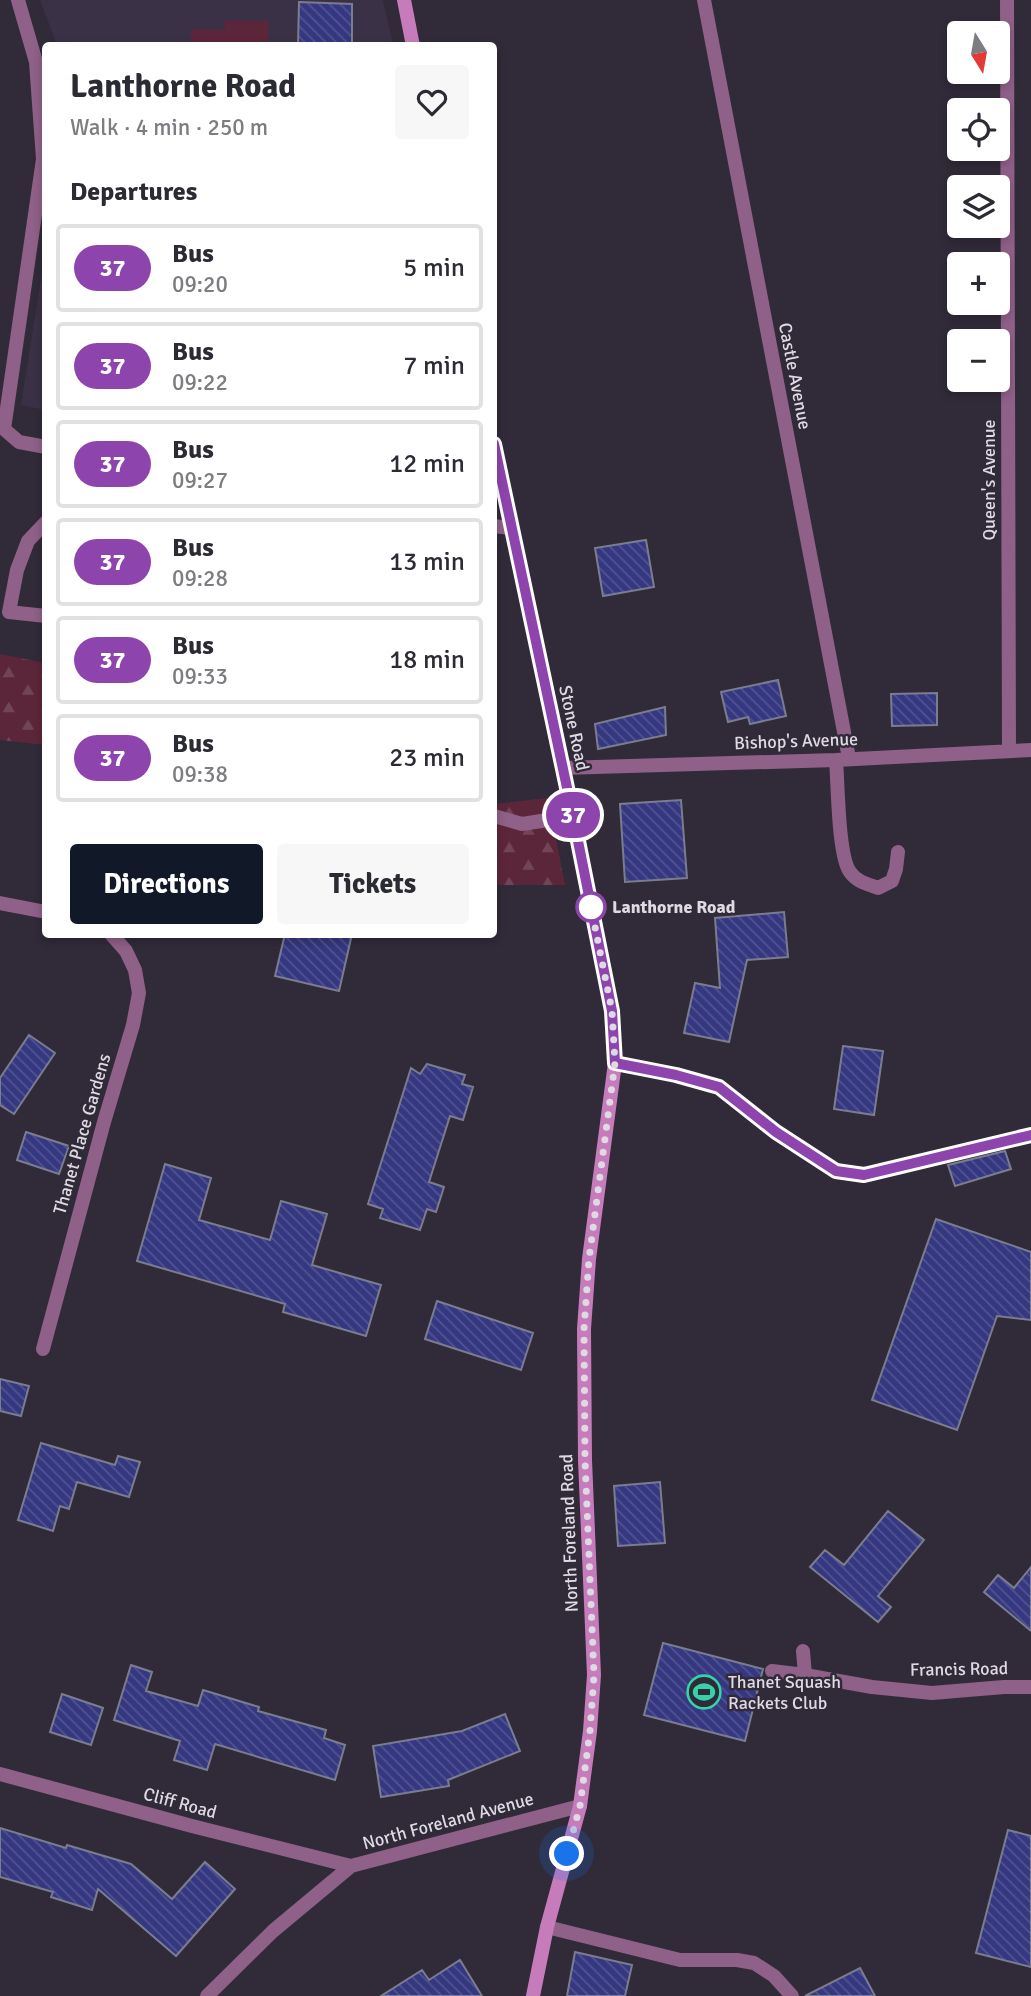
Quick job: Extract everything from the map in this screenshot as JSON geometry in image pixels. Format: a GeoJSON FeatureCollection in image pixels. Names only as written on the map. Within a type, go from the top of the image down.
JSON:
{"type":"FeatureCollection","features":[{"type":"Feature","properties":{"kind":"main road"},"geometry":{"type":"LineString","coordinates":[[404,0],[412,42]]}},
{"type":"Feature","properties":{"kind":"main road","name":"Stone Road"},"geometry":{"type":"LineString","coordinates":[[497,461],[612,1011],[615,1063]]}},
{"type":"Feature","properties":{"kind":"main road"},"geometry":{"type":"LineString","coordinates":[[615,1063],[719,1087],[776,1132],[836,1171],[864,1175],[1031,1135]]}},
{"type":"Feature","properties":{"kind":"main road","name":"North Foreland Road"},"geometry":{"type":"LineString","coordinates":[[533,1996],[547,1927],[580,1806],[590,1731],[594,1675],[585,1460],[584,1329],[589,1259],[615,1063]]}},
{"type":"Feature","properties":{"kind":"street"},"geometry":{"type":"LineString","coordinates":[[18,0],[36,62],[42,145]]}},
{"type":"Feature","properties":{"kind":"street","name":"Castle Avenue"},"geometry":{"type":"LineString","coordinates":[[704,0],[842,759],[843,856],[850,872],[860,882],[878,887],[892,881],[898,852]]}},
{"type":"Feature","properties":{"kind":"street","name":"Queen's Avenue"},"geometry":{"type":"LineString","coordinates":[[1007,0],[1009,751]]}},
{"type":"Feature","properties":{"kind":"street"},"geometry":{"type":"LineString","coordinates":[[42,166],[4,429],[19,442],[42,446]]}},
{"type":"Feature","properties":{"kind":"street"},"geometry":{"type":"LineString","coordinates":[[42,526],[28,541],[17,570],[9,612],[42,616]]}},
{"type":"Feature","properties":{"kind":"street"},"geometry":{"type":"LineString","coordinates":[[497,526],[510,528]]}},
{"type":"Feature","properties":{"kind":"street","name":"Bishop's Avenue"},"geometry":{"type":"LineString","coordinates":[[562,768],[1031,750]]}},
{"type":"Feature","properties":{"kind":"street"},"geometry":{"type":"LineString","coordinates":[[497,817],[522,824],[573,816]]}},
{"type":"Feature","properties":{"kind":"street"},"geometry":{"type":"LineString","coordinates":[[0,903],[42,911]]}},
{"type":"Feature","properties":{"kind":"street","name":"Thanet Place Gardens"},"geometry":{"type":"LineString","coordinates":[[43,1349],[133,1024],[139,993],[135,970],[126,951],[115,938]]}},
{"type":"Feature","properties":{"kind":"street"},"geometry":{"type":"LineString","coordinates":[[803,1651],[805,1675]]}},
{"type":"Feature","properties":{"kind":"street","name":"Francis Road"},"geometry":{"type":"LineString","coordinates":[[772,1671],[872,1687],[932,1693],[1004,1687],[1031,1688]]}},
{"type":"Feature","properties":{"kind":"street","name":"Cliff Road"},"geometry":{"type":"LineString","coordinates":[[0,1774],[351,1866]]}},
{"type":"Feature","properties":{"kind":"street","name":"North Foreland Avenue"},"geometry":{"type":"LineString","coordinates":[[207,1996],[273,1931],[351,1866],[580,1806]]}},
{"type":"Feature","properties":{"kind":"street"},"geometry":{"type":"LineString","coordinates":[[547,1927],[680,1960],[737,1960],[754,1963],[774,1976],[792,1996]]}},
{"type":"Feature","properties":{"kind":"shaded area"},"geometry":{"type":"Polygon","coordinates":[[[40,0],[383,0],[392,42],[56,42],[40,0]]]}},
{"type":"Feature","properties":{"kind":"shaded area"},"geometry":{"type":"Polygon","coordinates":[[[42,273],[42,409],[21,405],[42,273]]]}},
{"type":"Feature","properties":{"kind":"green space"},"geometry":{"type":"Polygon","coordinates":[[[224,20],[269,21],[268,42],[191,42],[191,29],[225,30],[224,20]]]}},
{"type":"Feature","properties":{"kind":"green space"},"geometry":{"type":"Polygon","coordinates":[[[0,654],[42,662],[42,745],[0,740],[0,654]]]}},
{"type":"Feature","properties":{"kind":"green space"},"geometry":{"type":"Polygon","coordinates":[[[548,798],[565,885],[497,885],[497,804],[548,798]]]}},
{"type":"Feature","properties":{"kind":"building"},"geometry":{"type":"Polygon","coordinates":[[[299,2],[352,4],[352,42],[298,42],[299,2]]]}},
{"type":"Feature","properties":{"kind":"building"},"geometry":{"type":"Polygon","coordinates":[[[646,540],[654,587],[603,596],[595,548],[646,540]]]}},
{"type":"Feature","properties":{"kind":"building"},"geometry":{"type":"Polygon","coordinates":[[[778,680],[786,716],[750,724],[748,717],[728,722],[721,692],[778,680]]]}},
{"type":"Feature","properties":{"kind":"building"},"geometry":{"type":"Polygon","coordinates":[[[937,693],[937,725],[892,726],[891,694],[937,693]]]}},
{"type":"Feature","properties":{"kind":"building"},"geometry":{"type":"Polygon","coordinates":[[[665,707],[666,735],[598,749],[595,724],[665,707]]]}},
{"type":"Feature","properties":{"kind":"building"},"geometry":{"type":"Polygon","coordinates":[[[681,800],[687,878],[625,882],[620,804],[681,800]]]}},
{"type":"Feature","properties":{"kind":"building"},"geometry":{"type":"Polygon","coordinates":[[[784,912],[788,957],[747,960],[729,1042],[684,1033],[695,983],[720,988],[715,918],[784,912]]]}},
{"type":"Feature","properties":{"kind":"building"},"geometry":{"type":"Polygon","coordinates":[[[284,938],[351,938],[339,991],[275,976],[284,938]]]}},
{"type":"Feature","properties":{"kind":"building"},"geometry":{"type":"Polygon","coordinates":[[[29,1035],[55,1053],[14,1114],[0,1105],[0,1078],[29,1035]]]}},
{"type":"Feature","properties":{"kind":"building"},"geometry":{"type":"Polygon","coordinates":[[[843,1046],[883,1051],[874,1115],[834,1109],[843,1046]]]}},
{"type":"Feature","properties":{"kind":"building"},"geometry":{"type":"Polygon","coordinates":[[[427,1064],[465,1075],[462,1084],[473,1087],[463,1120],[450,1116],[429,1182],[444,1187],[436,1212],[427,1209],[420,1230],[380,1218],[383,1209],[368,1204],[411,1068],[420,1074],[427,1064]]]}},
{"type":"Feature","properties":{"kind":"building"},"geometry":{"type":"Polygon","coordinates":[[[26,1132],[69,1146],[59,1174],[17,1160],[26,1132]]]}},
{"type":"Feature","properties":{"kind":"building"},"geometry":{"type":"Polygon","coordinates":[[[1005,1151],[1011,1169],[955,1186],[948,1165],[1005,1151]]]}},
{"type":"Feature","properties":{"kind":"building"},"geometry":{"type":"Polygon","coordinates":[[[165,1164],[211,1178],[199,1220],[270,1240],[281,1201],[327,1214],[312,1265],[381,1285],[366,1336],[283,1312],[285,1304],[137,1261],[165,1164]]]}},
{"type":"Feature","properties":{"kind":"building"},"geometry":{"type":"Polygon","coordinates":[[[936,1219],[1031,1252],[1031,1320],[997,1316],[957,1430],[872,1400],[936,1219]]]}},
{"type":"Feature","properties":{"kind":"building"},"geometry":{"type":"Polygon","coordinates":[[[437,1301],[533,1333],[521,1370],[425,1339],[437,1301]]]}},
{"type":"Feature","properties":{"kind":"building"},"geometry":{"type":"Polygon","coordinates":[[[0,1379],[29,1386],[21,1416],[0,1411],[0,1379]]]}},
{"type":"Feature","properties":{"kind":"building"},"geometry":{"type":"Polygon","coordinates":[[[41,1443],[115,1465],[118,1456],[140,1462],[129,1497],[77,1482],[69,1509],[60,1506],[53,1531],[18,1520],[41,1443]]]}},
{"type":"Feature","properties":{"kind":"building"},"geometry":{"type":"Polygon","coordinates":[[[660,1482],[665,1543],[618,1546],[614,1486],[660,1482]]]}},
{"type":"Feature","properties":{"kind":"building"},"geometry":{"type":"Polygon","coordinates":[[[888,1511],[924,1540],[878,1596],[891,1607],[878,1622],[810,1567],[825,1550],[844,1565],[888,1511]]]}},
{"type":"Feature","properties":{"kind":"building"},"geometry":{"type":"Polygon","coordinates":[[[1031,1567],[1031,1631],[984,1592],[998,1575],[1014,1588],[1031,1567]]]}},
{"type":"Feature","properties":{"kind":"building","name":"Thanet Squash Rackets Club"},"geometry":{"type":"Polygon","coordinates":[[[663,1643],[763,1669],[745,1741],[644,1715],[663,1643]]]}},
{"type":"Feature","properties":{"kind":"building"},"geometry":{"type":"Polygon","coordinates":[[[131,1665],[152,1672],[146,1691],[198,1706],[203,1690],[259,1707],[258,1711],[326,1730],[324,1738],[345,1745],[335,1780],[215,1744],[207,1770],[174,1760],[180,1741],[114,1720],[131,1665]]]}},
{"type":"Feature","properties":{"kind":"building"},"geometry":{"type":"Polygon","coordinates":[[[62,1694],[103,1708],[91,1745],[50,1732],[62,1694]]]}},
{"type":"Feature","properties":{"kind":"building"},"geometry":{"type":"Polygon","coordinates":[[[505,1714],[520,1751],[448,1780],[449,1786],[381,1797],[373,1746],[462,1731],[505,1714]]]}},
{"type":"Feature","properties":{"kind":"building"},"geometry":{"type":"Polygon","coordinates":[[[0,1828],[131,1864],[172,1899],[205,1862],[235,1889],[176,1956],[98,1889],[92,1910],[51,1897],[53,1892],[0,1877],[0,1828]]]}},
{"type":"Feature","properties":{"kind":"building"},"geometry":{"type":"Polygon","coordinates":[[[1008,1830],[1031,1836],[1031,1967],[976,1953],[1008,1830]]]}},
{"type":"Feature","properties":{"kind":"building"},"geometry":{"type":"Polygon","coordinates":[[[575,1952],[632,1965],[625,1996],[567,1996],[575,1952]]]}},
{"type":"Feature","properties":{"kind":"building"},"geometry":{"type":"Polygon","coordinates":[[[460,1960],[482,1996],[381,1996],[422,1970],[429,1980],[460,1960]]]}},
{"type":"Feature","properties":{"kind":"building"},"geometry":{"type":"Polygon","coordinates":[[[860,1968],[875,1996],[805,1996],[860,1968]]]}},
{"type":"Feature","properties":{"kind":"bus line","name":"37"},"geometry":{"type":"LineString","coordinates":[[497,460],[612,1011],[615,1063],[719,1087],[776,1132],[836,1171],[864,1175],[1031,1135]]}},
{"type":"Feature","properties":{"kind":"place","name":"Lanthorne Road"},"geometry":{"type":"Point","coordinates":[591,907]}},
{"type":"Feature","properties":{"kind":"place","name":"Thanet Squash Rackets Club"},"geometry":{"type":"Point","coordinates":[704,1692]}},
{"type":"Feature","properties":{"kind":"route"},"geometry":{"type":"LineString","coordinates":[[567,1854],[580,1806],[594,1675],[583,1393],[584,1329],[589,1259],[615,1063],[612,1011],[591,907]]}}]}
